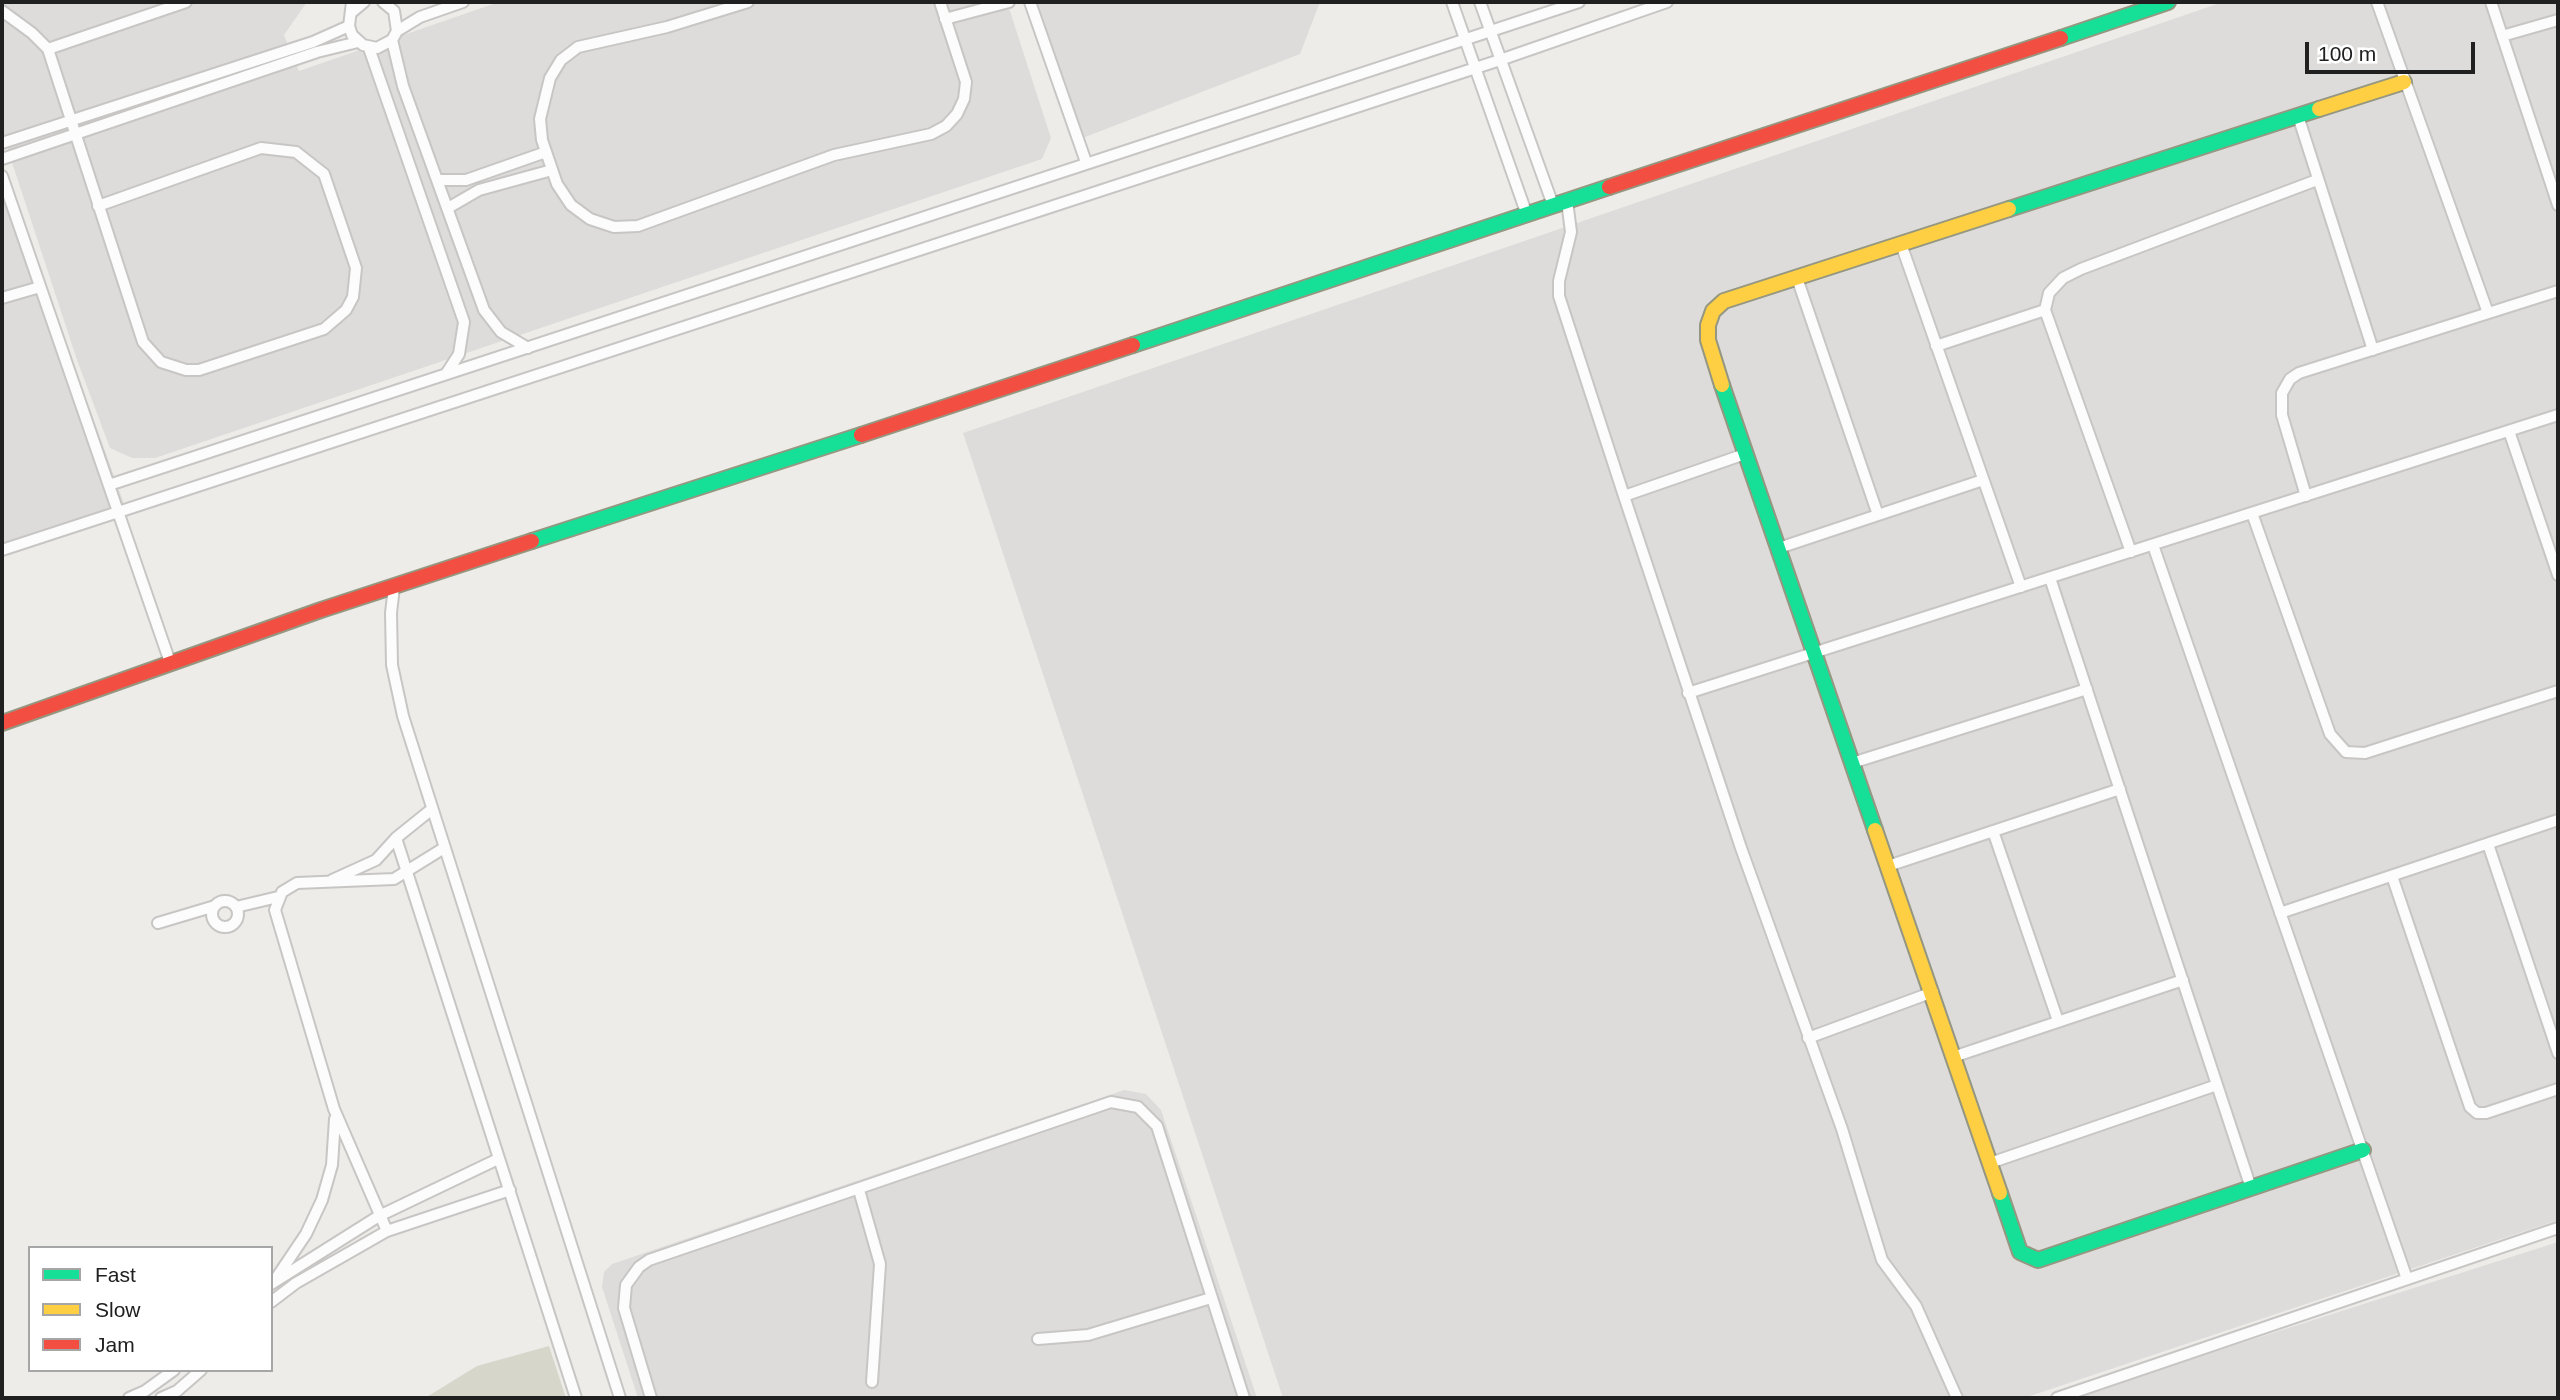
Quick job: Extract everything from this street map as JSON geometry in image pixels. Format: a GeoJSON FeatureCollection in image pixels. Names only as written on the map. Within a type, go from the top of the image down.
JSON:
{"type":"FeatureCollection","features":[{"type":"Feature","properties":{"kind":"street"},"geometry":{"type":"LineString","coordinates":[[47,48],[186,2]]}},
{"type":"Feature","properties":{"kind":"street"},"geometry":{"type":"LineString","coordinates":[[364,2],[352,7],[349,26],[358,42],[369,48],[386,45],[420,17],[463,2]]}},
{"type":"Feature","properties":{"kind":"street"},"geometry":{"type":"LineString","coordinates":[[383,2],[394,11],[403,86],[489,318],[509,339],[528,348]]}},
{"type":"Feature","properties":{"kind":"street"},"geometry":{"type":"LineString","coordinates":[[748,2],[667,27],[578,47],[561,60],[543,98],[540,119],[545,152],[557,184],[570,205],[590,219],[614,227],[638,226],[834,155],[931,134],[946,126],[957,114],[964,99],[966,82],[940,2]]}},
{"type":"Feature","properties":{"kind":"street"},"geometry":{"type":"LineString","coordinates":[[945,19],[1009,2]]}},
{"type":"Feature","properties":{"kind":"street"},"geometry":{"type":"LineString","coordinates":[[1030,2],[1086,162]]}},
{"type":"Feature","properties":{"kind":"street"},"geometry":{"type":"LineString","coordinates":[[1452,2],[1527,215]]}},
{"type":"Feature","properties":{"kind":"street"},"geometry":{"type":"LineString","coordinates":[[1480,2],[1500,60],[1571,232],[1559,281],[1559,296],[1688,693],[1842,1129],[1882,1260],[1916,1306],[1957,1398]]}},
{"type":"Feature","properties":{"kind":"street"},"geometry":{"type":"LineString","coordinates":[[109,485],[1579,2]]}},
{"type":"Feature","properties":{"kind":"street"},"geometry":{"type":"LineString","coordinates":[[2,550],[1500,60],[1667,2]]}},
{"type":"Feature","properties":{"kind":"street"},"geometry":{"type":"LineString","coordinates":[[2,723],[394,587],[2168,2]]}},
{"type":"Feature","properties":{"kind":"street"},"geometry":{"type":"LineString","coordinates":[[2377,2],[2488,313]]}},
{"type":"Feature","properties":{"kind":"street"},"geometry":{"type":"LineString","coordinates":[[2491,2],[2558,205]]}},
{"type":"Feature","properties":{"kind":"street"},"geometry":{"type":"LineString","coordinates":[[2,11],[47,48],[76,135],[98,206],[142,342],[150,353],[173,368],[199,370],[324,329],[341,315],[353,297],[356,268],[324,174],[296,152],[261,148],[98,206]]}},
{"type":"Feature","properties":{"kind":"street"},"geometry":{"type":"LineString","coordinates":[[2502,36],[2558,20]]}},
{"type":"Feature","properties":{"kind":"street"},"geometry":{"type":"LineString","coordinates":[[2,159],[76,135],[303,51],[349,26]]}},
{"type":"Feature","properties":{"kind":"street"},"geometry":{"type":"LineString","coordinates":[[2,143],[303,51],[358,42]]}},
{"type":"Feature","properties":{"kind":"street"},"geometry":{"type":"LineString","coordinates":[[369,48],[464,322],[460,354],[444,375]]}},
{"type":"Feature","properties":{"kind":"street"},"geometry":{"type":"LineString","coordinates":[[2363,1150],[2032,1259],[2020,1252],[1933,992],[1745,454],[1708,340],[1708,325],[1713,311],[1724,301],[2404,82]]}},
{"type":"Feature","properties":{"kind":"street"},"geometry":{"type":"LineString","coordinates":[[2298,116],[2373,350]]}},
{"type":"Feature","properties":{"kind":"street"},"geometry":{"type":"LineString","coordinates":[[439,180],[467,180],[545,152]]}},
{"type":"Feature","properties":{"kind":"street"},"geometry":{"type":"LineString","coordinates":[[449,208],[479,190],[552,170]]}},
{"type":"Feature","properties":{"kind":"street"},"geometry":{"type":"LineString","coordinates":[[2,176],[171,665]]}},
{"type":"Feature","properties":{"kind":"street"},"geometry":{"type":"LineString","coordinates":[[2131,552],[2046,310],[2049,293],[2063,278],[2081,269],[2317,180]]}},
{"type":"Feature","properties":{"kind":"street"},"geometry":{"type":"LineString","coordinates":[[1900,244],[2021,587]]}},
{"type":"Feature","properties":{"kind":"street"},"geometry":{"type":"LineString","coordinates":[[1797,278],[1878,515]]}},
{"type":"Feature","properties":{"kind":"street"},"geometry":{"type":"LineString","coordinates":[[2,298],[40,287]]}},
{"type":"Feature","properties":{"kind":"street"},"geometry":{"type":"LineString","coordinates":[[2306,496],[2282,415],[2284,388],[2299,373],[2558,291]]}},
{"type":"Feature","properties":{"kind":"street"},"geometry":{"type":"LineString","coordinates":[[1936,346],[2046,310]]}},
{"type":"Feature","properties":{"kind":"street"},"geometry":{"type":"LineString","coordinates":[[1688,693],[2558,415]]}},
{"type":"Feature","properties":{"kind":"street"},"geometry":{"type":"LineString","coordinates":[[2509,431],[2558,575]]}},
{"type":"Feature","properties":{"kind":"street"},"geometry":{"type":"LineString","coordinates":[[1623,496],[1745,454]]}},
{"type":"Feature","properties":{"kind":"street"},"geometry":{"type":"LineString","coordinates":[[1779,548],[1983,480]]}},
{"type":"Feature","properties":{"kind":"street"},"geometry":{"type":"LineString","coordinates":[[2252,513],[2330,734],[2346,752],[2365,753],[2558,691]]}},
{"type":"Feature","properties":{"kind":"street"},"geometry":{"type":"LineString","coordinates":[[2152,545],[2407,1279]]}},
{"type":"Feature","properties":{"kind":"street"},"geometry":{"type":"LineString","coordinates":[[2050,578],[2251,1188]]}},
{"type":"Feature","properties":{"kind":"street"},"geometry":{"type":"LineString","coordinates":[[394,587],[390,639],[396,691],[620,1398]]}},
{"type":"Feature","properties":{"kind":"street"},"geometry":{"type":"LineString","coordinates":[[1852,763],[2087,689]]}},
{"type":"Feature","properties":{"kind":"street"},"geometry":{"type":"LineString","coordinates":[[1888,866],[2120,789]]}},
{"type":"Feature","properties":{"kind":"street"},"geometry":{"type":"LineString","coordinates":[[332,880],[376,860],[396,838],[432,809]]}},
{"type":"Feature","properties":{"kind":"street"},"geometry":{"type":"LineString","coordinates":[[2280,913],[2558,820]]}},
{"type":"Feature","properties":{"kind":"street"},"geometry":{"type":"LineString","coordinates":[[1993,831],[2058,1021]]}},
{"type":"Feature","properties":{"kind":"street"},"geometry":{"type":"LineString","coordinates":[[396,838],[576,1398]]}},
{"type":"Feature","properties":{"kind":"street"},"geometry":{"type":"LineString","coordinates":[[2488,844],[2558,1053]]}},
{"type":"Feature","properties":{"kind":"street"},"geometry":{"type":"LineString","coordinates":[[236,907],[278,897],[297,883],[385,880],[407,872],[444,848]]}},
{"type":"Feature","properties":{"kind":"street"},"geometry":{"type":"LineString","coordinates":[[2392,876],[2470,1107],[2477,1113],[2486,1113],[2558,1089]]}},
{"type":"Feature","properties":{"kind":"street"},"geometry":{"type":"LineString","coordinates":[[278,897],[275,917],[334,1109],[387,1231]]}},
{"type":"Feature","properties":{"kind":"street"},"geometry":{"type":"LineString","coordinates":[[158,923],[228,901],[236,907]]}},
{"type":"Feature","properties":{"kind":"street"},"geometry":{"type":"LineString","coordinates":[[215,906],[214,920],[227,926],[236,921],[236,907]]}},
{"type":"Feature","properties":{"kind":"street"},"geometry":{"type":"LineString","coordinates":[[1953,1057],[2183,979]]}},
{"type":"Feature","properties":{"kind":"street"},"geometry":{"type":"LineString","coordinates":[[1808,1038],[1933,992]]}},
{"type":"Feature","properties":{"kind":"street"},"geometry":{"type":"LineString","coordinates":[[1990,1163],[2217,1085]]}},
{"type":"Feature","properties":{"kind":"street"},"geometry":{"type":"LineString","coordinates":[[651,1398],[624,1308],[626,1285],[639,1267],[649,1260],[859,1191],[1098,1106],[1125,1102],[1138,1107],[1157,1126],[1244,1398]]}},
{"type":"Feature","properties":{"kind":"street"},"geometry":{"type":"LineString","coordinates":[[273,1282],[306,1234],[322,1200],[332,1165],[334,1109]]}},
{"type":"Feature","properties":{"kind":"street"},"geometry":{"type":"LineString","coordinates":[[273,1282],[379,1216],[498,1159]]}},
{"type":"Feature","properties":{"kind":"street"},"geometry":{"type":"LineString","coordinates":[[273,1300],[296,1283],[387,1231],[510,1189]]}},
{"type":"Feature","properties":{"kind":"street"},"geometry":{"type":"LineString","coordinates":[[859,1191],[880,1264],[872,1382]]}},
{"type":"Feature","properties":{"kind":"street"},"geometry":{"type":"LineString","coordinates":[[2057,1398],[2558,1228]]}},
{"type":"Feature","properties":{"kind":"street"},"geometry":{"type":"LineString","coordinates":[[1038,1339],[1088,1335],[1212,1298]]}},
{"type":"Feature","properties":{"kind":"street"},"geometry":{"type":"LineString","coordinates":[[130,1398],[171,1372]]}},
{"type":"Feature","properties":{"kind":"street"},"geometry":{"type":"LineString","coordinates":[[161,1398],[177,1391],[199,1372]]}},
{"type":"Feature","properties":{"kind":"shaded area"},"geometry":{"type":"Polygon","coordinates":[[[2,2],[307,2],[284,35],[299,71],[499,2],[1007,2],[1051,138],[1042,159],[155,458],[132,458],[110,448],[77,360],[2,132],[2,2]]]}},
{"type":"Feature","properties":{"kind":"shaded area"},"geometry":{"type":"Polygon","coordinates":[[[1037,2],[1320,2],[1300,54],[1080,139],[1037,2]]]}},
{"type":"Feature","properties":{"kind":"shaded area"},"geometry":{"type":"Polygon","coordinates":[[[2223,2],[2558,2],[2558,1220],[2024,1398],[1283,1398],[963,433],[2223,2]]]}},
{"type":"Feature","properties":{"kind":"shaded area"},"geometry":{"type":"Polygon","coordinates":[[[2,165],[127,512],[2,555],[2,165]]]}},
{"type":"Feature","properties":{"kind":"shaded area"},"geometry":{"type":"Polygon","coordinates":[[[1124,1090],[1146,1094],[1161,1110],[1257,1398],[638,1398],[602,1287],[604,1272],[612,1264],[1124,1090]]]}},
{"type":"Feature","properties":{"kind":"shaded area"},"geometry":{"type":"Polygon","coordinates":[[[2558,1242],[2558,1398],[2069,1398],[2558,1242]]]}},
{"type":"Feature","properties":{"kind":"shaded area"},"geometry":{"type":"Polygon","coordinates":[[[549,1346],[566,1398],[425,1398],[477,1366],[549,1346]]]}},
{"type":"Feature","properties":{"kind":"traffic: fast"},"geometry":{"type":"LineString","coordinates":[[2061,38],[2168,2]]}},
{"type":"Feature","properties":{"kind":"traffic: fast"},"geometry":{"type":"LineString","coordinates":[[2009,209],[2319,109]]}},
{"type":"Feature","properties":{"kind":"traffic: fast"},"geometry":{"type":"LineString","coordinates":[[1133,345],[1609,187]]}},
{"type":"Feature","properties":{"kind":"traffic: fast"},"geometry":{"type":"LineString","coordinates":[[1722,385],[1875,830]]}},
{"type":"Feature","properties":{"kind":"traffic: fast"},"geometry":{"type":"LineString","coordinates":[[532,541],[861,435]]}},
{"type":"Feature","properties":{"kind":"traffic: fast"},"geometry":{"type":"LineString","coordinates":[[2000,1193],[2020,1252],[2038,1260],[2363,1150]]}},
{"type":"Feature","properties":{"kind":"traffic: slow"},"geometry":{"type":"LineString","coordinates":[[2319,109],[2404,82]]}},
{"type":"Feature","properties":{"kind":"traffic: slow"},"geometry":{"type":"LineString","coordinates":[[1722,385],[1708,340],[1708,325],[1713,311],[1724,301],[2009,209]]}},
{"type":"Feature","properties":{"kind":"traffic: slow"},"geometry":{"type":"LineString","coordinates":[[1875,830],[2000,1193]]}},
{"type":"Feature","properties":{"kind":"traffic: jam"},"geometry":{"type":"LineString","coordinates":[[1609,187],[2061,38]]}},
{"type":"Feature","properties":{"kind":"traffic: jam"},"geometry":{"type":"LineString","coordinates":[[861,435],[1133,345]]}},
{"type":"Feature","properties":{"kind":"traffic: jam"},"geometry":{"type":"LineString","coordinates":[[2,723],[321,610],[532,541]]}}]}
